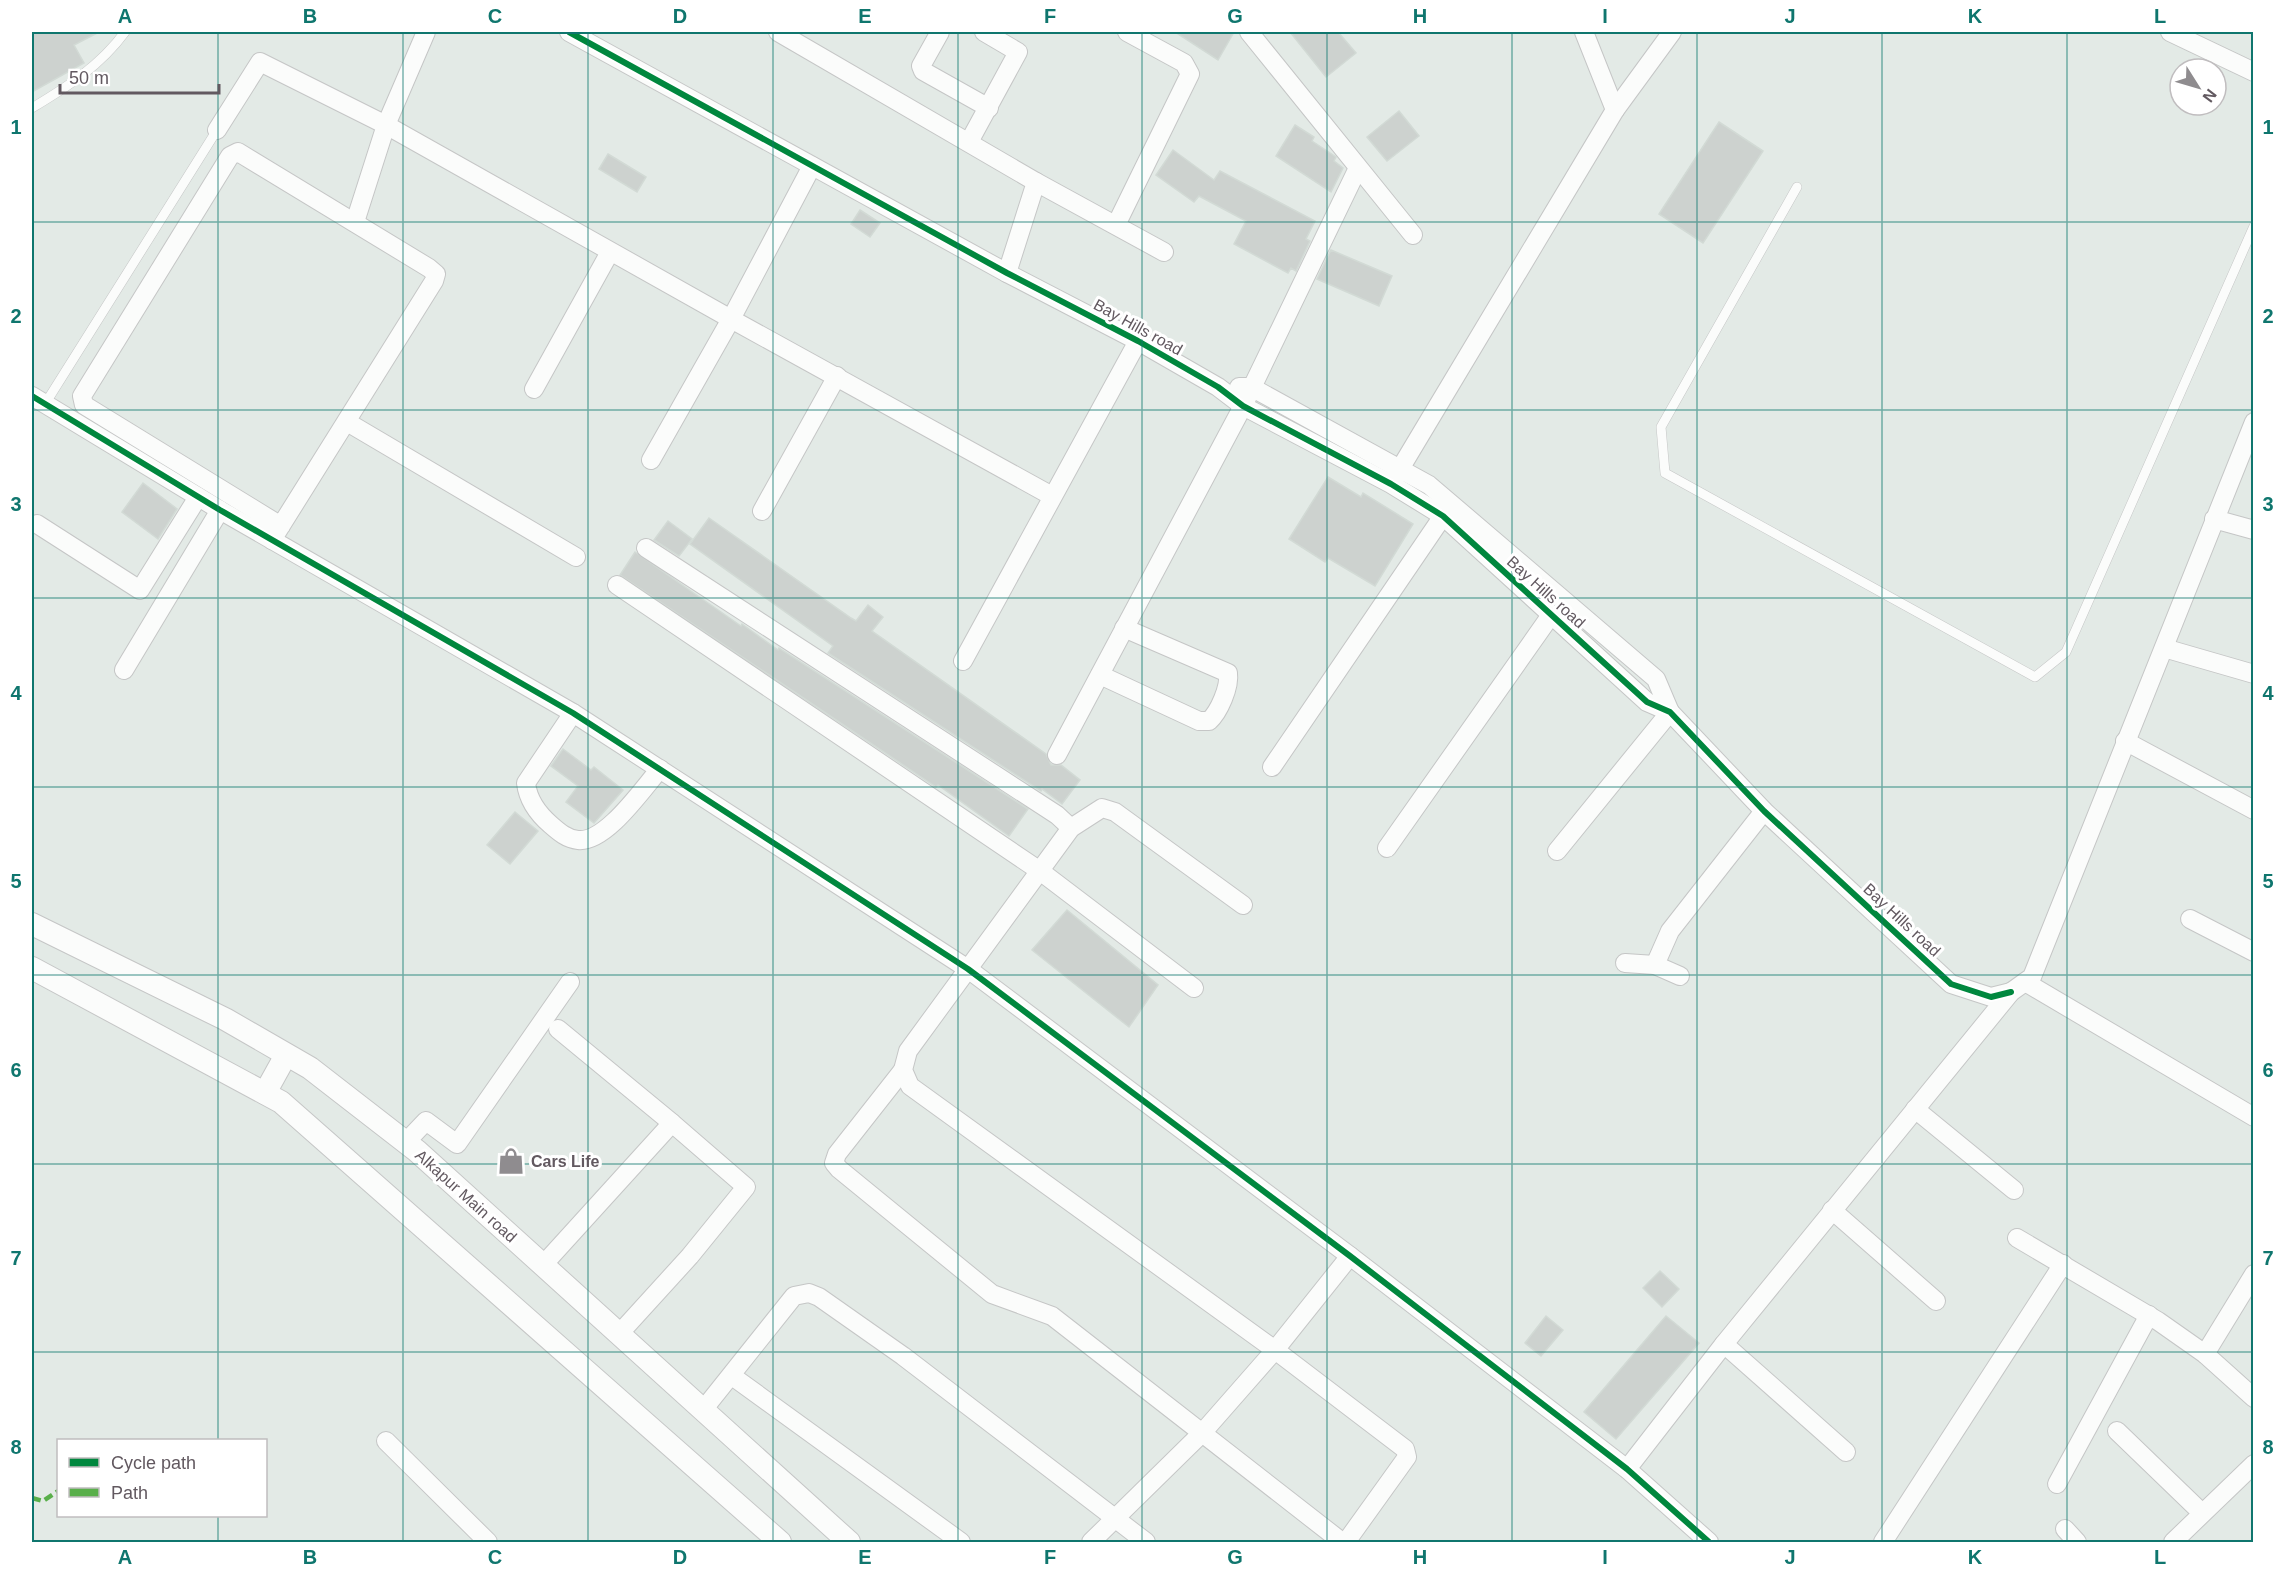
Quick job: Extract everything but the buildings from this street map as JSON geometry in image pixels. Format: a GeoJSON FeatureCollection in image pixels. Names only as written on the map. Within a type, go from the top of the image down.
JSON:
{"type":"FeatureCollection","features":[{"type":"Feature","properties":{"kind":"street"},"geometry":{"type":"LineString","coordinates":[[355,222],[386,124],[426,32]]}},
{"type":"Feature","properties":{"kind":"street","name":"Bay Hills road"},"geometry":{"type":"LineString","coordinates":[[569,32],[1007,273],[1138,341],[1218,387],[1243,406],[1396,476],[1647,702],[1670,712],[1764,811],[1951,984],[1991,997],[2018,987]]}},
{"type":"Feature","properties":{"kind":"street"},"geometry":{"type":"LineString","coordinates":[[777,32],[1036,182],[1164,252]]}},
{"type":"Feature","properties":{"kind":"street"},"geometry":{"type":"LineString","coordinates":[[940,32],[921,66],[923,71],[988,108]]}},
{"type":"Feature","properties":{"kind":"street"},"geometry":{"type":"LineString","coordinates":[[969,142],[1018,52],[984,32]]}},
{"type":"Feature","properties":{"kind":"street"},"geometry":{"type":"LineString","coordinates":[[1116,225],[1190,74],[1184,63],[1127,32]]}},
{"type":"Feature","properties":{"kind":"street"},"geometry":{"type":"LineString","coordinates":[[1249,32],[1413,235]]}},
{"type":"Feature","properties":{"kind":"street"},"geometry":{"type":"LineString","coordinates":[[1584,32],[1615,110]]}},
{"type":"Feature","properties":{"kind":"street"},"geometry":{"type":"LineString","coordinates":[[1396,476],[1615,110],[1672,32]]}},
{"type":"Feature","properties":{"kind":"street"},"geometry":{"type":"LineString","coordinates":[[2170,32],[2253,72]]}},
{"type":"Feature","properties":{"kind":"street"},"geometry":{"type":"LineString","coordinates":[[218,130],[260,62],[386,124],[610,252],[1052,496]]}},
{"type":"Feature","properties":{"kind":"street"},"geometry":{"type":"LineString","coordinates":[[276,533],[347,422],[434,281],[436,274],[429,267],[238,152],[230,156],[82,396],[84,405],[276,533],[573,713],[968,969],[1350,1256],[1627,1469],[1709,1542]]}},
{"type":"Feature","properties":{"kind":"street"},"geometry":{"type":"LineString","coordinates":[[651,460],[731,319],[812,166]]}},
{"type":"Feature","properties":{"kind":"street"},"geometry":{"type":"LineString","coordinates":[[1057,755],[1243,406],[1358,168]]}},
{"type":"Feature","properties":{"kind":"street"},"geometry":{"type":"LineString","coordinates":[[1007,273],[1036,182]]}},
{"type":"Feature","properties":{"kind":"street"},"geometry":{"type":"LineString","coordinates":[[534,389],[610,252]]}},
{"type":"Feature","properties":{"kind":"street"},"geometry":{"type":"LineString","coordinates":[[963,661],[1138,341]]}},
{"type":"Feature","properties":{"kind":"street"},"geometry":{"type":"LineString","coordinates":[[762,511],[837,376]]}},
{"type":"Feature","properties":{"kind":"street"},"geometry":{"type":"LineString","coordinates":[[1218,387],[1251,387],[1396,476],[1429,485],[1656,680],[1670,712],[1557,851]]}},
{"type":"Feature","properties":{"kind":"street"},"geometry":{"type":"LineString","coordinates":[[38,400],[220,510],[276,533]]}},
{"type":"Feature","properties":{"kind":"street"},"geometry":{"type":"LineString","coordinates":[[347,422],[576,557]]}},
{"type":"Feature","properties":{"kind":"street"},"geometry":{"type":"LineString","coordinates":[[1627,1469],[1832,1210],[2018,987],[2032,976],[2253,422]]}},
{"type":"Feature","properties":{"kind":"street"},"geometry":{"type":"LineString","coordinates":[[37,524],[140,590],[198,497]]}},
{"type":"Feature","properties":{"kind":"street"},"geometry":{"type":"LineString","coordinates":[[124,670],[220,510]]}},
{"type":"Feature","properties":{"kind":"street"},"geometry":{"type":"LineString","coordinates":[[1272,767],[1443,516]]}},
{"type":"Feature","properties":{"kind":"street"},"geometry":{"type":"LineString","coordinates":[[2214,519],[2253,530]]}},
{"type":"Feature","properties":{"kind":"street"},"geometry":{"type":"LineString","coordinates":[[646,548],[1057,815],[1071,828]]}},
{"type":"Feature","properties":{"kind":"street"},"geometry":{"type":"LineString","coordinates":[[617,585],[1040,871],[1194,988]]}},
{"type":"Feature","properties":{"kind":"street"},"geometry":{"type":"LineString","coordinates":[[1387,848],[1551,615]]}},
{"type":"Feature","properties":{"kind":"street"},"geometry":{"type":"LineString","coordinates":[[1100,675],[1199,721],[1209,721],[1215,716],[1229,680],[1228,673],[1124,628]]}},
{"type":"Feature","properties":{"kind":"street"},"geometry":{"type":"LineString","coordinates":[[2164,648],[2253,675]]}},
{"type":"Feature","properties":{"kind":"street"},"geometry":{"type":"LineString","coordinates":[[573,713],[526,783],[528,798],[544,820],[562,835],[580,841],[601,834],[660,769]]}},
{"type":"Feature","properties":{"kind":"street"},"geometry":{"type":"LineString","coordinates":[[2125,741],[2253,810]]}},
{"type":"Feature","properties":{"kind":"street"},"geometry":{"type":"LineString","coordinates":[[903,1070],[910,1086],[1275,1350],[1405,1449],[1407,1457],[1344,1542],[1052,1316],[992,1294],[834,1163],[837,1154],[903,1070],[908,1051],[1071,828],[1102,808],[1115,812],[1243,905]]}},
{"type":"Feature","properties":{"kind":"street"},"geometry":{"type":"LineString","coordinates":[[1655,965],[1670,931],[1764,811]]}},
{"type":"Feature","properties":{"kind":"street"},"geometry":{"type":"LineString","coordinates":[[2190,919],[2253,952]]}},
{"type":"Feature","properties":{"kind":"street","name":"Alkapur Main road"},"geometry":{"type":"LineString","coordinates":[[32,924],[225,1019],[310,1068],[406,1142],[849,1542]]}},
{"type":"Feature","properties":{"kind":"street"},"geometry":{"type":"LineString","coordinates":[[1625,963],[1655,965],[1680,976]]}},
{"type":"Feature","properties":{"kind":"street"},"geometry":{"type":"LineString","coordinates":[[32,968],[265,1093],[301,1119],[780,1542]]}},
{"type":"Feature","properties":{"kind":"street"},"geometry":{"type":"LineString","coordinates":[[406,1142],[426,1121],[457,1144],[570,982]]}},
{"type":"Feature","properties":{"kind":"street"},"geometry":{"type":"LineString","coordinates":[[2018,987],[2253,1117]]}},
{"type":"Feature","properties":{"kind":"street"},"geometry":{"type":"LineString","coordinates":[[558,1029],[746,1187],[690,1256],[619,1334]]}},
{"type":"Feature","properties":{"kind":"street"},"geometry":{"type":"LineString","coordinates":[[265,1093],[286,1055]]}},
{"type":"Feature","properties":{"kind":"street"},"geometry":{"type":"LineString","coordinates":[[1915,1109],[2014,1190]]}},
{"type":"Feature","properties":{"kind":"street"},"geometry":{"type":"LineString","coordinates":[[543,1266],[672,1123]]}},
{"type":"Feature","properties":{"kind":"street"},"geometry":{"type":"LineString","coordinates":[[1832,1210],[1936,1301]]}},
{"type":"Feature","properties":{"kind":"street"},"geometry":{"type":"LineString","coordinates":[[2017,1238],[2149,1316],[2205,1354],[2253,1398]]}},
{"type":"Feature","properties":{"kind":"street"},"geometry":{"type":"LineString","coordinates":[[1091,1542],[1203,1432],[1275,1350],[1350,1256]]}},
{"type":"Feature","properties":{"kind":"street"},"geometry":{"type":"LineString","coordinates":[[1882,1542],[2063,1264]]}},
{"type":"Feature","properties":{"kind":"street"},"geometry":{"type":"LineString","coordinates":[[2205,1354],[2253,1274]]}},
{"type":"Feature","properties":{"kind":"street"},"geometry":{"type":"LineString","coordinates":[[703,1410],[794,1296],[809,1293],[819,1297],[903,1356],[1146,1542]]}},
{"type":"Feature","properties":{"kind":"street"},"geometry":{"type":"LineString","coordinates":[[2057,1484],[2149,1316]]}},
{"type":"Feature","properties":{"kind":"street"},"geometry":{"type":"LineString","coordinates":[[1724,1344],[1846,1452]]}},
{"type":"Feature","properties":{"kind":"street"},"geometry":{"type":"LineString","coordinates":[[732,1376],[961,1542]]}},
{"type":"Feature","properties":{"kind":"street"},"geometry":{"type":"LineString","coordinates":[[2117,1431],[2202,1512]]}},
{"type":"Feature","properties":{"kind":"street"},"geometry":{"type":"LineString","coordinates":[[386,1441],[488,1542]]}},
{"type":"Feature","properties":{"kind":"street"},"geometry":{"type":"LineString","coordinates":[[2173,1542],[2253,1464]]}},
{"type":"Feature","properties":{"kind":"lane"},"geometry":{"type":"LineString","coordinates":[[32,108],[80,77],[110,52],[125,32]]}},
{"type":"Feature","properties":{"kind":"lane"},"geometry":{"type":"LineString","coordinates":[[38,400],[218,130]]}},
{"type":"Feature","properties":{"kind":"lane"},"geometry":{"type":"LineString","coordinates":[[1797,187],[1661,427],[1665,473],[2035,677],[2066,652],[2253,226]]}},
{"type":"Feature","properties":{"kind":"marked path"},"geometry":{"type":"LineString","coordinates":[[32,1498],[43,1501],[57,1492]]}},
{"type":"Feature","properties":{"kind":"cycle path"},"geometry":{"type":"LineString","coordinates":[[569,32],[1007,273],[1138,341],[1218,387],[1243,406],[1391,484],[1443,516],[1647,702],[1670,712],[1764,811],[1951,984],[1991,997],[2011,992]]}},
{"type":"Feature","properties":{"kind":"cycle path"},"geometry":{"type":"LineString","coordinates":[[32,396],[220,510],[573,713],[968,969],[1350,1256],[1627,1469],[1709,1542]]}},
{"type":"Feature","properties":{"kind":"place","name":"Cars Life"},"geometry":{"type":"Point","coordinates":[511,1161]}}]}
